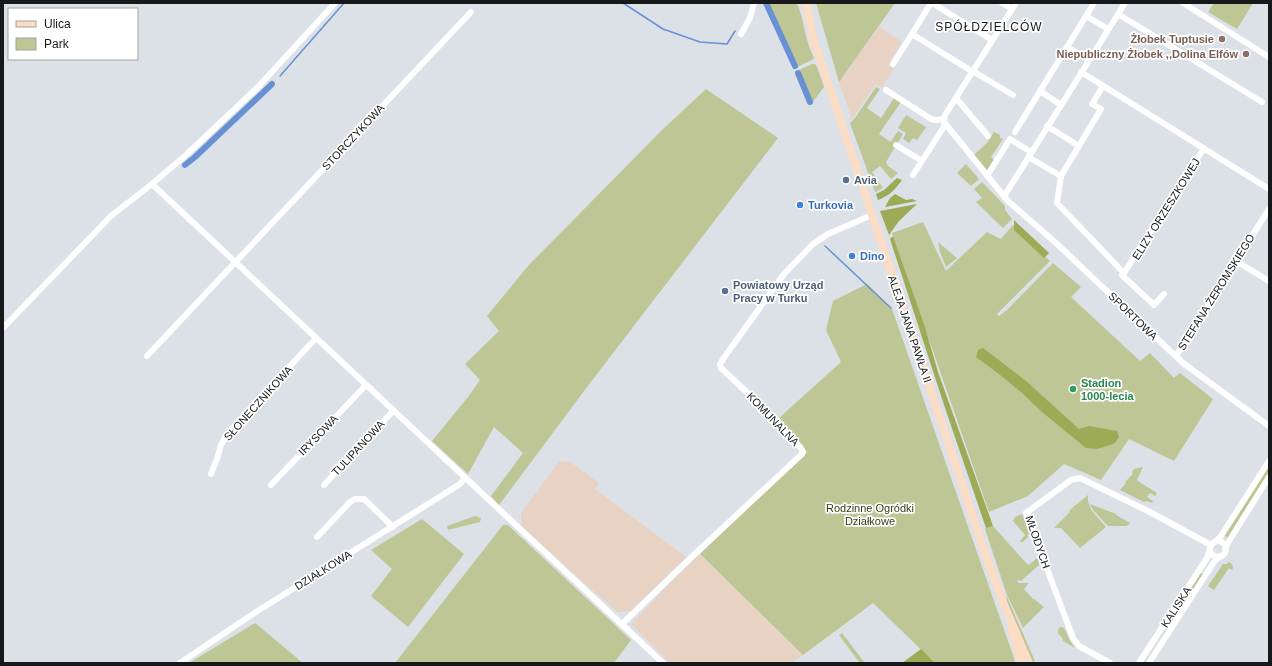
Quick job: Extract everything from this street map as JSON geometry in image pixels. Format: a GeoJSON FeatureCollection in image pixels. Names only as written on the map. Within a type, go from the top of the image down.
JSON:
{"type":"FeatureCollection","features":[{"type":"Feature","properties":{"kind":"main road","name":"ALEJA JANA PAWŁA II"},"geometry":{"type":"LineString","coordinates":[[806,3],[813,36],[820,59],[986,556],[1005,607],[1029,663]]}},
{"type":"Feature","properties":{"kind":"main road","name":"ALEJA JANA PAWŁA II"},"geometry":{"type":"LineString","coordinates":[[1005,607],[1018,660]]}},
{"type":"Feature","properties":{"kind":"street"},"geometry":{"type":"LineString","coordinates":[[3,328],[111,216],[186,156],[259,86],[335,3]]}},
{"type":"Feature","properties":{"kind":"street"},"geometry":{"type":"LineString","coordinates":[[741,34],[750,18],[754,3]]}},
{"type":"Feature","properties":{"kind":"street"},"geometry":{"type":"LineString","coordinates":[[893,64],[931,3],[992,40]]}},
{"type":"Feature","properties":{"kind":"street"},"geometry":{"type":"LineString","coordinates":[[1002,3],[1012,9]]}},
{"type":"Feature","properties":{"kind":"street"},"geometry":{"type":"LineString","coordinates":[[913,174],[922,161],[956,98],[1016,3]]}},
{"type":"Feature","properties":{"kind":"street"},"geometry":{"type":"LineString","coordinates":[[1014,132],[1094,3]]}},
{"type":"Feature","properties":{"kind":"street"},"geometry":{"type":"LineString","coordinates":[[886,90],[931,118],[944,122],[1005,197],[1047,126],[1125,3]]}},
{"type":"Feature","properties":{"kind":"street"},"geometry":{"type":"LineString","coordinates":[[1183,3],[1193,6],[1269,57]]}},
{"type":"Feature","properties":{"kind":"street","name":"STORCZYKOWA"},"geometry":{"type":"LineString","coordinates":[[147,356],[470,12]]}},
{"type":"Feature","properties":{"kind":"street"},"geometry":{"type":"LineString","coordinates":[[1118,14],[1262,102]]}},
{"type":"Feature","properties":{"kind":"street"},"geometry":{"type":"LineString","coordinates":[[1086,16],[1108,29]]}},
{"type":"Feature","properties":{"kind":"street"},"geometry":{"type":"LineString","coordinates":[[912,34],[1013,95]]}},
{"type":"Feature","properties":{"kind":"street"},"geometry":{"type":"LineString","coordinates":[[1067,47],[1089,60]]}},
{"type":"Feature","properties":{"kind":"street"},"geometry":{"type":"LineString","coordinates":[[1081,72],[1269,189]]}},
{"type":"Feature","properties":{"kind":"street"},"geometry":{"type":"LineString","coordinates":[[1103,86],[1092,104],[1101,109],[1060,176],[1057,203],[1126,271],[1122,275],[1154,305],[1164,294]]}},
{"type":"Feature","properties":{"kind":"street"},"geometry":{"type":"LineString","coordinates":[[1040,91],[1061,105]]}},
{"type":"Feature","properties":{"kind":"street"},"geometry":{"type":"LineString","coordinates":[[956,98],[988,136]]}},
{"type":"Feature","properties":{"kind":"street"},"geometry":{"type":"LineString","coordinates":[[1047,126],[1079,146]]}},
{"type":"Feature","properties":{"kind":"street"},"geometry":{"type":"LineString","coordinates":[[987,176],[1010,139],[1060,176]]}},
{"type":"Feature","properties":{"kind":"street"},"geometry":{"type":"LineString","coordinates":[[896,145],[922,161]]}},
{"type":"Feature","properties":{"kind":"street","name":"ELIZY ORZESZKOWEJ"},"geometry":{"type":"LineString","coordinates":[[1126,271],[1204,148]]}},
{"type":"Feature","properties":{"kind":"street"},"geometry":{"type":"LineString","coordinates":[[152,184],[663,663]]}},
{"type":"Feature","properties":{"kind":"street","name":"SPORTOWA"},"geometry":{"type":"LineString","coordinates":[[1005,197],[1183,363],[1269,426]]}},
{"type":"Feature","properties":{"kind":"street","name":"STEFANA ŻEROMSKIEGO"},"geometry":{"type":"LineString","coordinates":[[1176,356],[1269,209]]}},
{"type":"Feature","properties":{"kind":"street","name":"KOMUNALNA"},"geometry":{"type":"LineString","coordinates":[[622,624],[802,454],[803,452],[801,448],[765,408],[721,368],[720,364],[784,274],[813,244],[828,234],[872,215]]}},
{"type":"Feature","properties":{"kind":"street"},"geometry":{"type":"LineString","coordinates":[[1236,261],[1269,281]]}},
{"type":"Feature","properties":{"kind":"street","name":"SŁONECZNIKOWA"},"geometry":{"type":"LineString","coordinates":[[210,474],[217,459],[221,445],[227,434],[316,338]]}},
{"type":"Feature","properties":{"kind":"street","name":"IRYSOWA"},"geometry":{"type":"LineString","coordinates":[[271,485],[366,385]]}},
{"type":"Feature","properties":{"kind":"street","name":"TULIPANOWA"},"geometry":{"type":"LineString","coordinates":[[324,485],[393,411]]}},
{"type":"Feature","properties":{"kind":"street","name":"KALISKA"},"geometry":{"type":"LineString","coordinates":[[1139,663],[1207,558],[1212,545],[1221,536],[1269,461]]}},
{"type":"Feature","properties":{"kind":"street"},"geometry":{"type":"LineString","coordinates":[[1225,549],[1222,543],[1212,545],[1213,555],[1220,556],[1224,554],[1228,541],[1269,477]]}},
{"type":"Feature","properties":{"kind":"street","name":"DZIAŁKOWA"},"geometry":{"type":"LineString","coordinates":[[180,663],[256,612],[460,484],[465,478]]}},
{"type":"Feature","properties":{"kind":"street","name":"MŁODYCH"},"geometry":{"type":"LineString","coordinates":[[1110,663],[1079,646],[1073,638],[1026,513],[1071,480],[1080,478],[1150,512],[1212,545]]}},
{"type":"Feature","properties":{"kind":"street"},"geometry":{"type":"LineString","coordinates":[[317,538],[350,502],[359,498],[364,500],[393,527]]}},
{"type":"Feature","properties":{"kind":"street","name":"KALISKA"},"geometry":{"type":"LineString","coordinates":[[1149,663],[1214,562],[1220,556]]}},
{"type":"Feature","properties":{"kind":"street"},"geometry":{"type":"LineString","coordinates":[[1160,631],[1167,635]]}},
{"type":"Feature","properties":{"kind":"shaded area"},"geometry":{"type":"Polygon","coordinates":[[[879,27],[902,42],[888,65],[894,69],[882,87],[875,85],[852,119],[839,82],[879,27]]]}},
{"type":"Feature","properties":{"kind":"shaded area"},"geometry":{"type":"Polygon","coordinates":[[[569,461],[599,483],[595,489],[686,557],[632,611],[617,612],[521,526],[521,513],[559,462],[569,461]]]}},
{"type":"Feature","properties":{"kind":"shaded area"},"geometry":{"type":"Polygon","coordinates":[[[698,553],[803,655],[792,663],[670,663],[631,624],[698,553]]]}},
{"type":"Feature","properties":{"kind":"green space"},"geometry":{"type":"Polygon","coordinates":[[[760,3],[796,3],[801,15],[808,45],[814,58],[812,60],[797,67],[769,9],[760,3]]]}},
{"type":"Feature","properties":{"kind":"green space"},"geometry":{"type":"Polygon","coordinates":[[[816,3],[895,3],[839,82],[816,3]]]}},
{"type":"Feature","properties":{"kind":"green space"},"geometry":{"type":"Polygon","coordinates":[[[1214,3],[1253,3],[1237,29],[1208,12],[1214,3]]]}},
{"type":"Feature","properties":{"kind":"green space"},"geometry":{"type":"Polygon","coordinates":[[[815,64],[817,67],[824,87],[812,103],[799,70],[815,64]]]}},
{"type":"Feature","properties":{"kind":"green space"},"geometry":{"type":"Polygon","coordinates":[[[876,87],[880,89],[867,108],[881,118],[894,98],[901,102],[879,134],[891,142],[898,131],[903,134],[886,162],[888,166],[898,173],[891,179],[880,166],[872,172],[883,188],[875,192],[850,123],[876,87]]]}},
{"type":"Feature","properties":{"kind":"green space"},"geometry":{"type":"Polygon","coordinates":[[[706,89],[778,138],[587,387],[499,505],[491,496],[523,453],[494,427],[468,474],[432,441],[480,380],[465,364],[499,331],[487,316],[528,266],[661,131],[706,89]]]}},
{"type":"Feature","properties":{"kind":"green space"},"geometry":{"type":"Polygon","coordinates":[[[906,115],[926,127],[917,140],[913,138],[909,143],[903,139],[906,133],[898,128],[906,115]]]}},
{"type":"Feature","properties":{"kind":"green space"},"geometry":{"type":"Polygon","coordinates":[[[994,132],[1000,135],[1000,138],[1003,139],[991,157],[994,160],[987,171],[974,155],[987,143],[994,132]]]}},
{"type":"Feature","properties":{"kind":"green space"},"geometry":{"type":"Polygon","coordinates":[[[966,164],[979,179],[971,186],[957,173],[966,164]]]}},
{"type":"Feature","properties":{"kind":"green space"},"geometry":{"type":"Polygon","coordinates":[[[897,178],[902,180],[897,187],[892,192],[878,200],[876,194],[884,190],[897,178]]]}},
{"type":"Feature","properties":{"kind":"green space"},"geometry":{"type":"Polygon","coordinates":[[[982,182],[1005,206],[1005,210],[1012,219],[1003,228],[976,202],[982,198],[974,189],[982,182]]]}},
{"type":"Feature","properties":{"kind":"green space"},"geometry":{"type":"Polygon","coordinates":[[[895,194],[906,200],[912,199],[917,201],[885,207],[890,198],[895,194]]]}},
{"type":"Feature","properties":{"kind":"green space"},"geometry":{"type":"Polygon","coordinates":[[[917,204],[899,221],[889,235],[880,211],[917,204]]]}},
{"type":"Feature","properties":{"kind":"green space"},"geometry":{"type":"Polygon","coordinates":[[[1014,220],[1049,253],[1044,258],[1014,230],[1014,220]]]}},
{"type":"Feature","properties":{"kind":"green space","name":"Stadion 1000-lecia"},"geometry":{"type":"Polygon","coordinates":[[[923,222],[946,271],[987,232],[1001,239],[1013,225],[1050,261],[997,314],[999,316],[1007,310],[1053,263],[1081,287],[1071,297],[1140,361],[1150,353],[1174,378],[1180,373],[1213,399],[1174,461],[1129,439],[1101,480],[1064,464],[1028,496],[989,512],[892,233],[923,222]]]}},
{"type":"Feature","properties":{"kind":"green space"},"geometry":{"type":"Polygon","coordinates":[[[893,236],[925,327],[938,372],[993,526],[986,528],[890,239],[893,236]]]}},
{"type":"Feature","properties":{"kind":"green space"},"geometry":{"type":"Polygon","coordinates":[[[938,242],[957,258],[946,267],[940,252],[938,242]]]}},
{"type":"Feature","properties":{"kind":"green space","name":"Rodzinne Ogródki Działkowe"},"geometry":{"type":"Polygon","coordinates":[[[867,284],[892,309],[1015,661],[1012,663],[935,663],[873,603],[803,655],[700,554],[807,452],[779,418],[841,362],[826,330],[833,301],[867,284]]]}},
{"type":"Feature","properties":{"kind":"green space"},"geometry":{"type":"Polygon","coordinates":[[[983,348],[1026,381],[1079,429],[1089,426],[1117,431],[1119,437],[1115,443],[1097,449],[1086,448],[1042,412],[1022,393],[976,357],[978,350],[983,348]]]}},
{"type":"Feature","properties":{"kind":"green space"},"geometry":{"type":"Polygon","coordinates":[[[1269,465],[1269,474],[1228,538],[1224,535],[1269,465]]]}},
{"type":"Feature","properties":{"kind":"green space"},"geometry":{"type":"Polygon","coordinates":[[[1143,467],[1137,480],[1157,493],[1155,496],[1150,493],[1147,497],[1153,501],[1152,503],[1146,501],[1144,502],[1120,490],[1133,474],[1132,472],[1134,469],[1143,467]]]}},
{"type":"Feature","properties":{"kind":"green space"},"geometry":{"type":"Polygon","coordinates":[[[1088,495],[1088,502],[1092,511],[1106,527],[1080,548],[1061,528],[1054,528],[1075,505],[1088,495]]]}},
{"type":"Feature","properties":{"kind":"green space"},"geometry":{"type":"Polygon","coordinates":[[[1090,504],[1116,514],[1130,523],[1127,526],[1108,526],[1093,510],[1090,504]]]}},
{"type":"Feature","properties":{"kind":"green space"},"geometry":{"type":"Polygon","coordinates":[[[1022,514],[1030,534],[1027,535],[1028,537],[1023,542],[1021,542],[1020,541],[1025,535],[1013,521],[1015,517],[1022,514]]]}},
{"type":"Feature","properties":{"kind":"green space"},"geometry":{"type":"Polygon","coordinates":[[[475,516],[481,518],[480,522],[448,530],[447,526],[475,516]]]}},
{"type":"Feature","properties":{"kind":"green space"},"geometry":{"type":"Polygon","coordinates":[[[422,519],[464,554],[408,627],[371,596],[392,569],[371,550],[422,519]]]}},
{"type":"Feature","properties":{"kind":"green space"},"geometry":{"type":"Polygon","coordinates":[[[503,525],[508,525],[631,640],[614,663],[395,663],[503,525]]]}},
{"type":"Feature","properties":{"kind":"green space"},"geometry":{"type":"Polygon","coordinates":[[[993,526],[1027,564],[1029,565],[1037,558],[1040,566],[1039,565],[1021,581],[1017,581],[1019,583],[1029,583],[1024,589],[1033,599],[1044,607],[1023,628],[1007,595],[985,529],[993,526]]]}},
{"type":"Feature","properties":{"kind":"green space"},"geometry":{"type":"Polygon","coordinates":[[[1228,562],[1232,564],[1232,570],[1229,568],[1214,590],[1208,586],[1223,564],[1227,564],[1228,562]]]}},
{"type":"Feature","properties":{"kind":"green space"},"geometry":{"type":"Polygon","coordinates":[[[1200,573],[1204,575],[1167,629],[1165,627],[1200,573]]]}},
{"type":"Feature","properties":{"kind":"green space"},"geometry":{"type":"Polygon","coordinates":[[[1005,597],[1007,597],[1035,661],[1032,662],[1005,597]]]}},
{"type":"Feature","properties":{"kind":"green space"},"geometry":{"type":"Polygon","coordinates":[[[255,623],[303,663],[189,663],[255,623]]]}},
{"type":"Feature","properties":{"kind":"green space"},"geometry":{"type":"Polygon","coordinates":[[[1060,627],[1064,628],[1075,648],[1063,641],[1058,633],[1060,627]]]}},
{"type":"Feature","properties":{"kind":"green space"},"geometry":{"type":"Polygon","coordinates":[[[842,633],[864,662],[860,663],[839,635],[842,633]]]}},
{"type":"Feature","properties":{"kind":"green space"},"geometry":{"type":"Polygon","coordinates":[[[921,649],[935,663],[902,663],[921,649]]]}},
{"type":"Feature","properties":{"kind":"waterway"},"geometry":{"type":"LineString","coordinates":[[280,76],[344,3]]}},
{"type":"Feature","properties":{"kind":"waterway"},"geometry":{"type":"LineString","coordinates":[[623,3],[663,29],[700,42],[727,44],[735,31]]}},
{"type":"Feature","properties":{"kind":"waterway"},"geometry":{"type":"LineString","coordinates":[[766,3],[795,66]]}},
{"type":"Feature","properties":{"kind":"waterway"},"geometry":{"type":"LineString","coordinates":[[798,73],[810,102]]}},
{"type":"Feature","properties":{"kind":"waterway"},"geometry":{"type":"LineString","coordinates":[[185,165],[272,84]]}},
{"type":"Feature","properties":{"kind":"waterway"},"geometry":{"type":"LineString","coordinates":[[825,246],[891,308]]}},
{"type":"Feature","properties":{"kind":"place","name":"Żłobek Tuptusie"},"geometry":{"type":"Point","coordinates":[1222,39]}},
{"type":"Feature","properties":{"kind":"place","name":"Niepubliczny Żłobek ,,Dolina Elfów"},"geometry":{"type":"Point","coordinates":[1246,54]}},
{"type":"Feature","properties":{"kind":"place","name":"Avia"},"geometry":{"type":"Point","coordinates":[846,180]}},
{"type":"Feature","properties":{"kind":"place","name":"Turkovia"},"geometry":{"type":"Point","coordinates":[800,205]}},
{"type":"Feature","properties":{"kind":"place","name":"Dino"},"geometry":{"type":"Point","coordinates":[852,256]}},
{"type":"Feature","properties":{"kind":"place","name":"Powiatowy Urząd Pracy w Turku"},"geometry":{"type":"Point","coordinates":[725,291]}},
{"type":"Feature","properties":{"kind":"place","name":"Stadion 1000-lecia"},"geometry":{"type":"Point","coordinates":[1073,389]}},
{"type":"Feature","properties":{"kind":"district","name":"SPÓŁDZIELCÓW"},"geometry":{"type":"Point","coordinates":[989,27]}}]}
